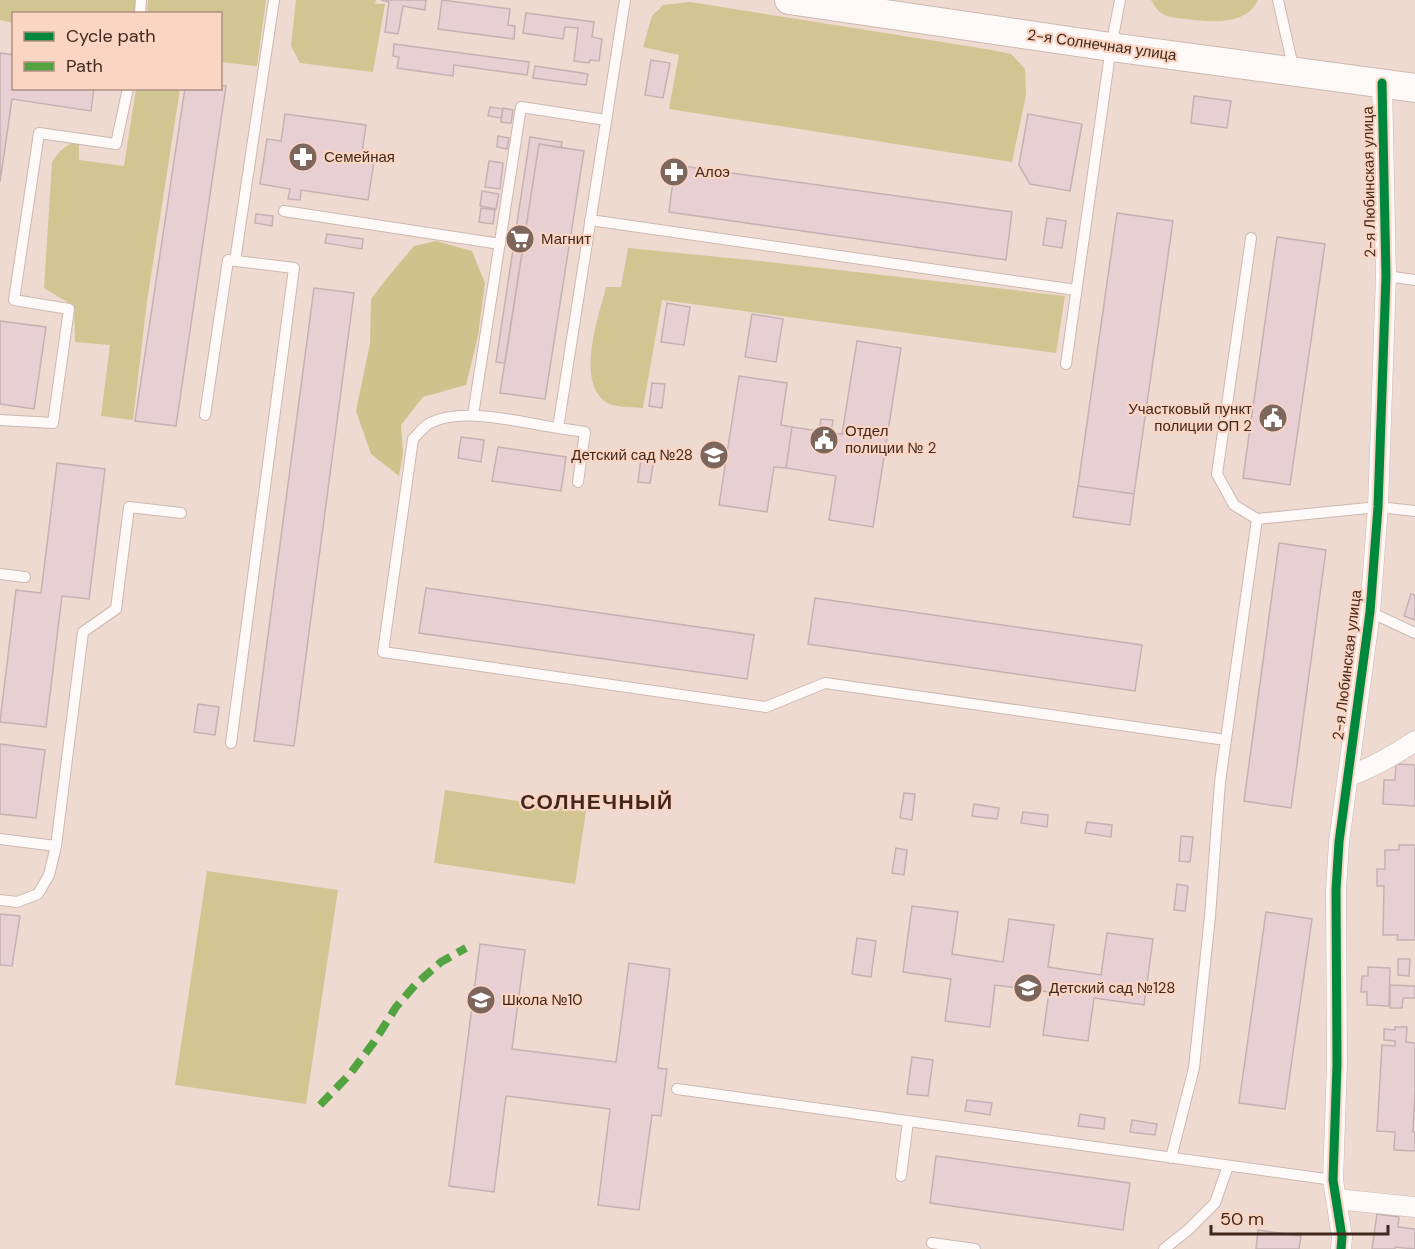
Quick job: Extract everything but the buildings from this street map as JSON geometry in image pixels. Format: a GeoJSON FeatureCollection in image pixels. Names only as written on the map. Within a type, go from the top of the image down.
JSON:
{"type":"FeatureCollection","features":[{"type":"Feature","properties":{"kind":"main road","name":"2-я Солнечная улица"},"geometry":{"type":"LineString","coordinates":[[789,0],[1415,88]]}},
{"type":"Feature","properties":{"kind":"street","name":"2-я Любинская улица"},"geometry":{"type":"LineString","coordinates":[[1341,1249],[1342,1237],[1335,1190],[1336,890],[1339,842],[1370,612],[1378,507],[1386,276],[1382,83]]}},
{"type":"Feature","properties":{"kind":"street"},"geometry":{"type":"LineString","coordinates":[[1349,776],[1391,758],[1415,741]]}},
{"type":"Feature","properties":{"kind":"street"},"geometry":{"type":"LineString","coordinates":[[1335,1190],[1415,1207]]}},
{"type":"Feature","properties":{"kind":"lane"},"geometry":{"type":"LineString","coordinates":[[235,261],[274,0]]}},
{"type":"Feature","properties":{"kind":"lane"},"geometry":{"type":"LineString","coordinates":[[558,428],[625,0]]}},
{"type":"Feature","properties":{"kind":"lane"},"geometry":{"type":"LineString","coordinates":[[1066,364],[1120,0]]}},
{"type":"Feature","properties":{"kind":"lane"},"geometry":{"type":"LineString","coordinates":[[1278,0],[1294,71]]}},
{"type":"Feature","properties":{"kind":"lane"},"geometry":{"type":"LineString","coordinates":[[0,420],[52,423],[69,309],[14,300],[39,133],[116,144],[128,90]]}},
{"type":"Feature","properties":{"kind":"lane"},"geometry":{"type":"LineString","coordinates":[[473,415],[521,107],[606,120]]}},
{"type":"Feature","properties":{"kind":"lane"},"geometry":{"type":"LineString","coordinates":[[284,211],[500,244]]}},
{"type":"Feature","properties":{"kind":"lane"},"geometry":{"type":"LineString","coordinates":[[590,220],[1077,290]]}},
{"type":"Feature","properties":{"kind":"lane"},"geometry":{"type":"LineString","coordinates":[[1251,238],[1217,474],[1234,505],[1257,519],[1378,507],[1415,510]]}},
{"type":"Feature","properties":{"kind":"lane"},"geometry":{"type":"LineString","coordinates":[[205,415],[228,260],[294,268],[231,743]]}},
{"type":"Feature","properties":{"kind":"lane"},"geometry":{"type":"LineString","coordinates":[[1386,276],[1415,280]]}},
{"type":"Feature","properties":{"kind":"lane"},"geometry":{"type":"LineString","coordinates":[[578,482],[585,432],[473,415],[450,416],[428,424],[413,440],[383,652],[766,707],[825,683],[1226,740]]}},
{"type":"Feature","properties":{"kind":"lane"},"geometry":{"type":"LineString","coordinates":[[0,900],[16,902],[38,894],[49,876],[56,846],[82,632],[116,609],[129,507],[181,513]]}},
{"type":"Feature","properties":{"kind":"lane"},"geometry":{"type":"LineString","coordinates":[[1171,1158],[1194,1068],[1209,926],[1220,782],[1257,519]]}},
{"type":"Feature","properties":{"kind":"lane"},"geometry":{"type":"LineString","coordinates":[[0,574],[25,577]]}},
{"type":"Feature","properties":{"kind":"lane"},"geometry":{"type":"LineString","coordinates":[[1370,612],[1415,633]]}},
{"type":"Feature","properties":{"kind":"lane"},"geometry":{"type":"LineString","coordinates":[[0,839],[56,846]]}},
{"type":"Feature","properties":{"kind":"lane"},"geometry":{"type":"LineString","coordinates":[[677,1089],[1228,1166],[1335,1190]]}},
{"type":"Feature","properties":{"kind":"lane"},"geometry":{"type":"LineString","coordinates":[[901,1176],[908,1121]]}},
{"type":"Feature","properties":{"kind":"lane"},"geometry":{"type":"LineString","coordinates":[[1164,1249],[1188,1230],[1215,1203],[1228,1166]]}},
{"type":"Feature","properties":{"kind":"lane"},"geometry":{"type":"LineString","coordinates":[[932,1243],[968,1248]]}},
{"type":"Feature","properties":{"kind":"shaded area"},"geometry":{"type":"Polygon","coordinates":[[[0,0],[136,0],[134,12],[12,12],[12,23],[0,20],[0,0]]]}},
{"type":"Feature","properties":{"kind":"shaded area"},"geometry":{"type":"Polygon","coordinates":[[[148,0],[266,0],[257,66],[222,62],[222,12],[147,12],[148,0]]]}},
{"type":"Feature","properties":{"kind":"shaded area"},"geometry":{"type":"Polygon","coordinates":[[[296,0],[376,0],[375,4],[385,4],[373,72],[300,63],[291,46],[296,0]]]}},
{"type":"Feature","properties":{"kind":"shaded area"},"geometry":{"type":"Polygon","coordinates":[[[1151,0],[1258,0],[1245,14],[1216,21],[1167,16],[1158,10],[1151,0]]]}},
{"type":"Feature","properties":{"kind":"shaded area"},"geometry":{"type":"Polygon","coordinates":[[[690,2],[1011,54],[1025,69],[1026,95],[1012,162],[669,109],[679,55],[643,47],[652,16],[663,5],[690,2]]]}},
{"type":"Feature","properties":{"kind":"shaded area"},"geometry":{"type":"Polygon","coordinates":[[[136,90],[180,90],[147,301],[133,420],[101,416],[110,345],[75,342],[74,306],[44,288],[52,162],[66,146],[79,142],[79,160],[124,166],[136,90]]]}},
{"type":"Feature","properties":{"kind":"shaded area"},"geometry":{"type":"Polygon","coordinates":[[[436,241],[472,251],[485,283],[478,336],[466,385],[423,397],[401,425],[403,454],[399,476],[371,454],[356,411],[370,343],[371,299],[414,246],[436,241]]]}},
{"type":"Feature","properties":{"kind":"shaded area"},"geometry":{"type":"Polygon","coordinates":[[[628,248],[1065,296],[1056,353],[662,300],[643,408],[622,407],[610,404],[599,395],[593,383],[591,367],[594,332],[606,287],[621,287],[628,248]]]}},
{"type":"Feature","properties":{"kind":"shaded area"},"geometry":{"type":"Polygon","coordinates":[[[445,790],[586,811],[575,884],[434,863],[445,790]]]}},
{"type":"Feature","properties":{"kind":"shaded area"},"geometry":{"type":"Polygon","coordinates":[[[207,871],[338,890],[306,1104],[175,1085],[207,871]]]}},
{"type":"Feature","properties":{"kind":"marked path"},"geometry":{"type":"LineString","coordinates":[[320,1105],[350,1074],[396,1007],[416,984],[441,962],[466,948]]}},
{"type":"Feature","properties":{"kind":"cycle path"},"geometry":{"type":"LineString","coordinates":[[1341,1249],[1342,1237],[1333,1180],[1337,1064],[1336,890],[1339,842],[1370,612],[1378,507],[1386,276],[1382,83]]}},
{"type":"Feature","properties":{"kind":"place","name":"Семейная"},"geometry":{"type":"Point","coordinates":[303,157]}},
{"type":"Feature","properties":{"kind":"place","name":"Алоэ"},"geometry":{"type":"Point","coordinates":[674,172]}},
{"type":"Feature","properties":{"kind":"place","name":"Магнит"},"geometry":{"type":"Point","coordinates":[520,239]}},
{"type":"Feature","properties":{"kind":"place","name":"Участковый пункт полиции ОП 2"},"geometry":{"type":"Point","coordinates":[1273,418]}},
{"type":"Feature","properties":{"kind":"place","name":"Отдел полиции № 2"},"geometry":{"type":"Point","coordinates":[824,440]}},
{"type":"Feature","properties":{"kind":"place","name":"Детский сад №28"},"geometry":{"type":"Point","coordinates":[714,455]}},
{"type":"Feature","properties":{"kind":"place","name":"Детский сад №128"},"geometry":{"type":"Point","coordinates":[1028,988]}},
{"type":"Feature","properties":{"kind":"place","name":"Школа №10"},"geometry":{"type":"Point","coordinates":[481,1000]}},
{"type":"Feature","properties":{"kind":"district","name":"СОЛНЕЧНЫЙ"},"geometry":{"type":"Point","coordinates":[597,802]}}]}
